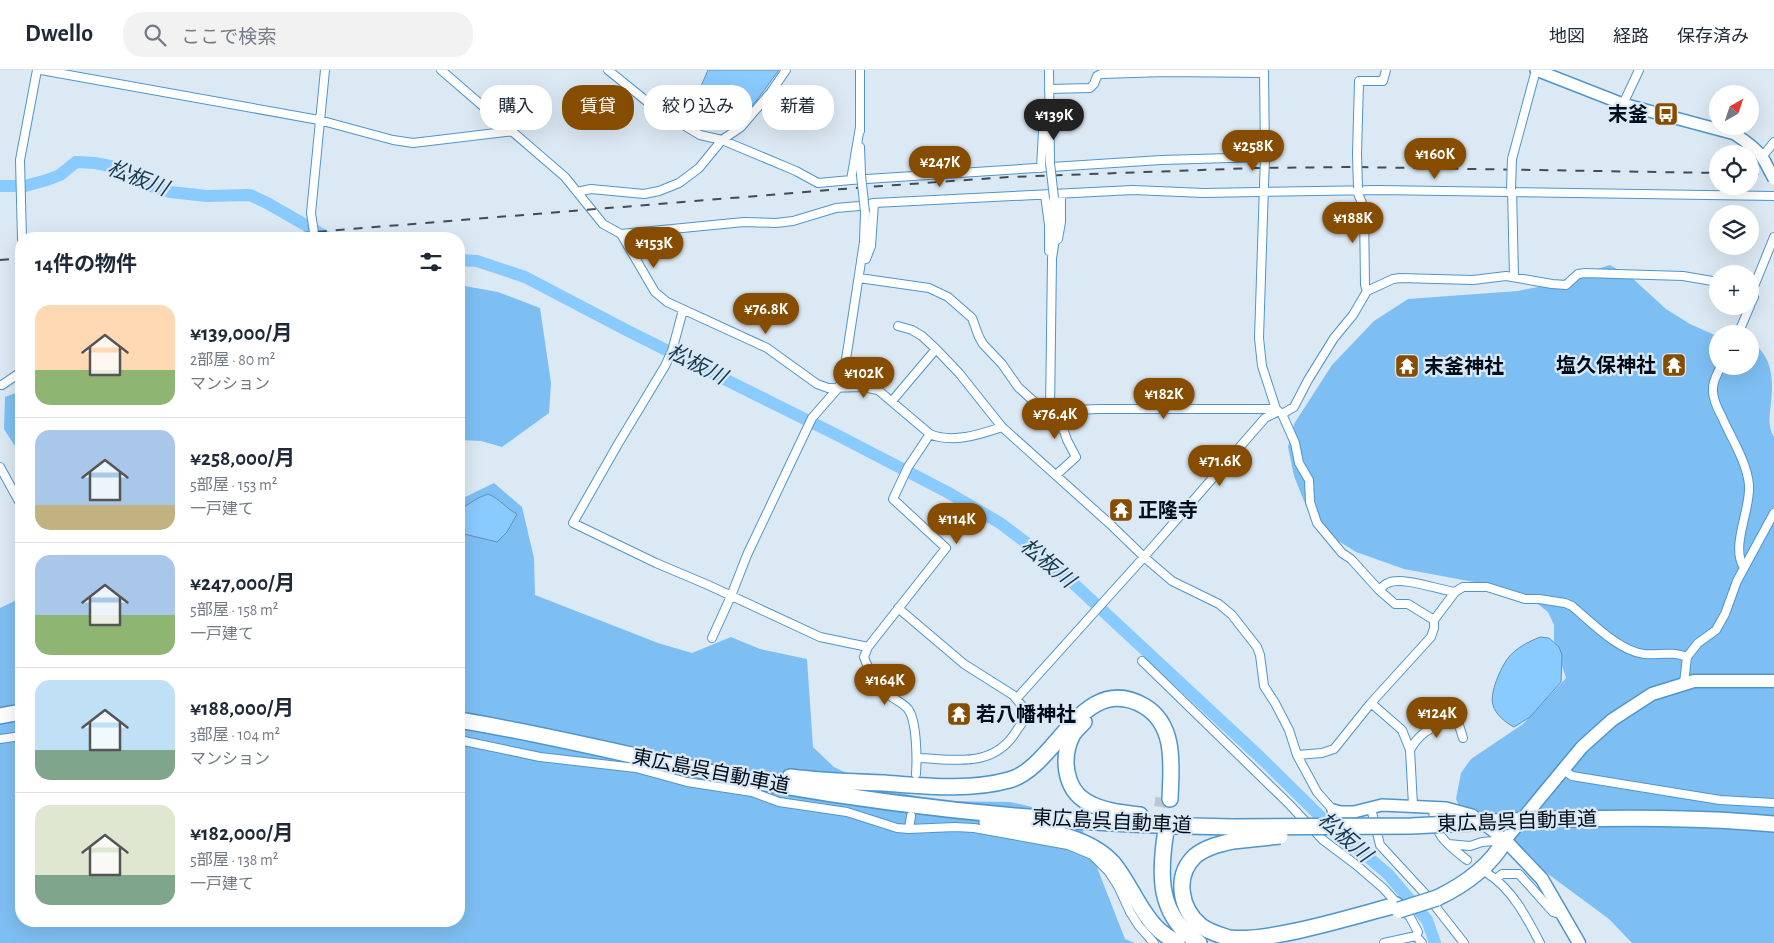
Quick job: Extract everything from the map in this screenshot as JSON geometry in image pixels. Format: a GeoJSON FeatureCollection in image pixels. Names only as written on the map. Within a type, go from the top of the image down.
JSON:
{"type":"FeatureCollection","features":[{"type":"Feature","properties":{"kind":"highway"},"geometry":{"type":"LineString","coordinates":[[662,763],[802,779],[910,785],[992,785],[1013,780],[1030,768],[1070,724],[1089,708],[1106,700],[1119,699],[1134,701],[1145,707],[1156,715],[1163,726],[1169,742],[1172,760],[1167,799],[1163,745],[1157,728],[1137,710],[1128,707],[1096,712],[1074,734],[1067,751],[1066,769],[1070,782],[1077,794],[1088,803],[1123,813],[1233,830],[1411,826]]}},
{"type":"Feature","properties":{"kind":"highway"},"geometry":{"type":"LineString","coordinates":[[0,716],[15,713]]}},
{"type":"Feature","properties":{"kind":"highway","name":"東広島呉自動車道"},"geometry":{"type":"LineString","coordinates":[[465,721],[749,780],[942,809],[1051,819],[1233,830],[1411,826],[1551,819],[1647,817],[1714,819],[1774,824]]}},
{"type":"Feature","properties":{"kind":"highway"},"geometry":{"type":"LineString","coordinates":[[879,800],[939,814],[1069,837],[1088,844],[1114,864],[1156,927],[1177,943]]}},
{"type":"Feature","properties":{"kind":"highway"},"geometry":{"type":"LineString","coordinates":[[1187,943],[1167,921],[1158,895],[1155,877],[1162,830],[1161,867],[1165,900],[1171,914],[1181,928],[1199,943]]}},
{"type":"Feature","properties":{"kind":"highway"},"geometry":{"type":"LineString","coordinates":[[1233,830],[1214,845],[1195,856],[1187,866],[1182,878],[1181,890],[1184,903],[1201,926],[1230,938],[1247,940],[1296,937]]}},
{"type":"Feature","properties":{"kind":"highway"},"geometry":{"type":"LineString","coordinates":[[1272,943],[1452,891],[1473,877],[1494,857],[1505,840]]}},
{"type":"Feature","properties":{"kind":"main road"},"geometry":{"type":"LineString","coordinates":[[1579,943],[1542,879],[1505,840],[1582,747],[1612,720],[1652,694],[1694,681],[1774,681]]}},
{"type":"Feature","properties":{"kind":"street"},"geometry":{"type":"LineString","coordinates":[[22,232],[20,160],[37,70]]}},
{"type":"Feature","properties":{"kind":"street"},"geometry":{"type":"LineString","coordinates":[[41,70],[319,120],[393,140],[413,143],[513,131]]}},
{"type":"Feature","properties":{"kind":"street"},"geometry":{"type":"LineString","coordinates":[[314,232],[311,213],[325,70]]}},
{"type":"Feature","properties":{"kind":"street"},"geometry":{"type":"LineString","coordinates":[[441,70],[564,177],[603,224],[621,234],[655,292],[667,302],[767,348],[817,384],[828,388],[863,387],[878,390],[930,434],[938,437],[975,436],[1002,427]]}},
{"type":"Feature","properties":{"kind":"street"},"geometry":{"type":"LineString","coordinates":[[608,70],[655,108],[700,135],[722,140],[796,171],[818,183],[1130,164],[1161,160],[1265,158]]}},
{"type":"Feature","properties":{"kind":"street"},"geometry":{"type":"LineString","coordinates":[[577,192],[591,189],[644,194],[659,192],[679,182],[699,168],[722,140],[741,127],[771,92],[786,70]]}},
{"type":"Feature","properties":{"kind":"street"},"geometry":{"type":"LineString","coordinates":[[712,638],[750,548],[812,418],[839,387],[842,379],[864,242],[865,212],[861,175],[860,70]]}},
{"type":"Feature","properties":{"kind":"street"},"geometry":{"type":"LineString","coordinates":[[1049,70],[1050,163],[1057,196],[1052,258],[1050,411],[1052,420],[1064,431],[1066,440],[1076,457],[1056,475]]}},
{"type":"Feature","properties":{"kind":"street"},"geometry":{"type":"LineString","coordinates":[[1367,291],[1365,285],[1364,208],[1358,189],[1359,81],[1383,81],[1386,70]]}},
{"type":"Feature","properties":{"kind":"street"},"geometry":{"type":"LineString","coordinates":[[1514,277],[1512,160],[1536,70],[1623,104],[1670,118],[1709,126]]}},
{"type":"Feature","properties":{"kind":"street"},"geometry":{"type":"LineString","coordinates":[[1623,104],[1639,70]]}},
{"type":"Feature","properties":{"kind":"street"},"geometry":{"type":"LineString","coordinates":[[1049,89],[1090,88],[1097,76],[1101,74],[1264,72],[1265,158],[1259,338],[1262,366],[1279,411],[1295,443],[1300,463],[1309,480],[1310,502],[1318,523],[1342,553],[1351,559],[1378,590],[1395,604],[1408,604],[1434,620]]}},
{"type":"Feature","properties":{"kind":"street"},"geometry":{"type":"LineString","coordinates":[[1041,168],[1044,104],[1048,104]]}},
{"type":"Feature","properties":{"kind":"street"},"geometry":{"type":"LineString","coordinates":[[851,180],[860,127]]}},
{"type":"Feature","properties":{"kind":"street"},"geometry":{"type":"LineString","coordinates":[[1736,135],[1764,160],[1774,179]]}},
{"type":"Feature","properties":{"kind":"street"},"geometry":{"type":"LineString","coordinates":[[1764,160],[1774,142]]}},
{"type":"Feature","properties":{"kind":"street"},"geometry":{"type":"LineString","coordinates":[[621,234],[744,222],[776,223],[792,221],[836,208],[874,203],[1057,196],[1133,190],[1204,193],[1264,189],[1358,189],[1774,196]]}},
{"type":"Feature","properties":{"kind":"street"},"geometry":{"type":"LineString","coordinates":[[1045,195],[1049,225],[1049,257],[1052,258]]}},
{"type":"Feature","properties":{"kind":"street"},"geometry":{"type":"LineString","coordinates":[[861,260],[866,259],[871,246],[874,203]]}},
{"type":"Feature","properties":{"kind":"street"},"geometry":{"type":"LineString","coordinates":[[1759,274],[1774,237]]}},
{"type":"Feature","properties":{"kind":"street"},"geometry":{"type":"LineString","coordinates":[[1017,698],[1144,557],[1265,418],[1279,411],[1294,407],[1334,338],[1353,315],[1367,291],[1400,278],[1473,280],[1506,276],[1566,285],[1578,274],[1585,273],[1683,276],[1709,280]]}},
{"type":"Feature","properties":{"kind":"street"},"geometry":{"type":"LineString","coordinates":[[859,278],[929,288],[948,297],[972,318],[983,344],[1002,364],[1018,387],[1040,407],[1050,411],[1099,408],[1279,411]]}},
{"type":"Feature","properties":{"kind":"street"},"geometry":{"type":"LineString","coordinates":[[683,310],[672,351],[665,366],[573,523],[656,564],[820,637],[868,647]]}},
{"type":"Feature","properties":{"kind":"street"},"geometry":{"type":"LineString","coordinates":[[898,326],[912,330],[922,336],[936,349],[959,372],[1002,427],[1144,557],[1172,580],[1219,604],[1232,615],[1248,634],[1260,655],[1264,686],[1275,703],[1288,730],[1297,755],[1317,792],[1333,810],[1354,812],[1382,805],[1446,808],[1472,815],[1505,840]]}},
{"type":"Feature","properties":{"kind":"street"},"geometry":{"type":"LineString","coordinates":[[892,401],[936,349]]}},
{"type":"Feature","properties":{"kind":"street"},"geometry":{"type":"LineString","coordinates":[[1716,375],[1713,388],[1714,402],[1743,464],[1749,485],[1740,539],[1740,561],[1744,568]]}},
{"type":"Feature","properties":{"kind":"street"},"geometry":{"type":"LineString","coordinates":[[0,385],[15,376]]}},
{"type":"Feature","properties":{"kind":"street"},"geometry":{"type":"LineString","coordinates":[[828,388],[830,396]]}},
{"type":"Feature","properties":{"kind":"street"},"geometry":{"type":"LineString","coordinates":[[916,774],[917,758],[912,718],[908,709],[887,694],[877,684],[864,657],[868,647],[946,548],[893,499],[903,476],[930,434]]}},
{"type":"Feature","properties":{"kind":"street"},"geometry":{"type":"LineString","coordinates":[[0,467],[15,494]]}},
{"type":"Feature","properties":{"kind":"street"},"geometry":{"type":"LineString","coordinates":[[1684,683],[1687,657],[1698,643],[1716,630],[1726,614],[1737,581],[1774,513]]}},
{"type":"Feature","properties":{"kind":"street"},"geometry":{"type":"LineString","coordinates":[[1378,590],[1389,582],[1408,582],[1455,592]]}},
{"type":"Feature","properties":{"kind":"street"},"geometry":{"type":"LineString","coordinates":[[1297,755],[1322,753],[1334,749],[1371,703],[1431,637],[1434,620],[1455,592],[1463,587],[1487,587],[1515,597],[1566,603],[1615,641],[1628,648],[1643,654],[1680,654],[1687,657]]}},
{"type":"Feature","properties":{"kind":"street"},"geometry":{"type":"LineString","coordinates":[[898,608],[964,664],[1017,698],[1028,713],[1013,737],[986,758],[917,758]]}},
{"type":"Feature","properties":{"kind":"street"},"geometry":{"type":"LineString","coordinates":[[1142,660],[1289,804],[1323,840],[1383,888],[1410,917],[1418,932],[1416,936]]}},
{"type":"Feature","properties":{"kind":"street"},"geometry":{"type":"LineString","coordinates":[[1371,703],[1402,730],[1410,750],[1413,805]]}},
{"type":"Feature","properties":{"kind":"street"},"geometry":{"type":"LineString","coordinates":[[1410,750],[1416,739],[1423,733],[1452,718],[1458,722],[1463,738]]}},
{"type":"Feature","properties":{"kind":"street"},"geometry":{"type":"LineString","coordinates":[[0,739],[15,737]]}},
{"type":"Feature","properties":{"kind":"street"},"geometry":{"type":"LineString","coordinates":[[465,741],[540,756],[636,768],[687,782],[752,792],[778,802],[846,812],[897,828],[909,830],[954,827],[974,828],[1058,842],[1080,849],[1092,856],[1109,872],[1130,912],[1154,943]]}},
{"type":"Feature","properties":{"kind":"street"},"geometry":{"type":"LineString","coordinates":[[1562,769],[1572,776],[1582,778],[1720,800],[1774,803]]}},
{"type":"Feature","properties":{"kind":"street"},"geometry":{"type":"LineString","coordinates":[[1371,808],[1380,845],[1428,897],[1464,943]]}},
{"type":"Feature","properties":{"kind":"street"},"geometry":{"type":"LineString","coordinates":[[1434,808],[1435,826],[1438,834],[1467,860]]}},
{"type":"Feature","properties":{"kind":"street"},"geometry":{"type":"LineString","coordinates":[[909,830],[911,816]]}},
{"type":"Feature","properties":{"kind":"street"},"geometry":{"type":"LineString","coordinates":[[1448,844],[1470,846],[1482,842],[1505,840]]}},
{"type":"Feature","properties":{"kind":"street"},"geometry":{"type":"LineString","coordinates":[[1487,873],[1496,879],[1516,902],[1540,943]]}},
{"type":"Feature","properties":{"kind":"street"},"geometry":{"type":"LineString","coordinates":[[1496,879],[1502,874],[1519,874],[1553,912],[1563,915]]}},
{"type":"Feature","properties":{"kind":"street"},"geometry":{"type":"LineString","coordinates":[[1384,943],[1416,936]]}},
{"type":"Feature","properties":{"kind":"street"},"geometry":{"type":"LineString","coordinates":[[1416,936],[1422,943]]}},
{"type":"Feature","properties":{"kind":"shaded area"},"geometry":{"type":"Polygon","coordinates":[[[708,70],[779,70],[768,85],[762,85],[762,93],[752,106],[752,85],[702,85],[708,70]]]}},
{"type":"Feature","properties":{"kind":"shaded area"},"geometry":{"type":"Polygon","coordinates":[[[1610,265],[1631,277],[1666,309],[1690,324],[1709,332],[1709,375],[1759,375],[1759,348],[1768,362],[1772,380],[1770,422],[1774,437],[1774,943],[1632,943],[1609,919],[1521,854],[1476,826],[1461,811],[1456,799],[1461,773],[1471,759],[1523,724],[1566,678],[1554,641],[1554,625],[1548,612],[1528,596],[1506,588],[1404,569],[1356,552],[1332,537],[1308,511],[1294,476],[1288,447],[1294,424],[1332,365],[1374,321],[1408,299],[1518,291],[1547,285],[1610,265]]]}},
{"type":"Feature","properties":{"kind":"shaded area"},"geometry":{"type":"Polygon","coordinates":[[[465,286],[498,292],[540,308],[551,383],[549,413],[502,447],[481,441],[465,440],[465,286]]]}},
{"type":"Feature","properties":{"kind":"shaded area"},"geometry":{"type":"Polygon","coordinates":[[[15,393],[15,446],[4,429],[5,397],[15,393]]]}},
{"type":"Feature","properties":{"kind":"shaded area"},"geometry":{"type":"Polygon","coordinates":[[[494,483],[522,507],[534,558],[535,595],[658,643],[692,653],[731,637],[760,649],[807,659],[813,747],[834,767],[863,781],[900,793],[942,801],[1010,802],[1041,809],[1082,829],[1125,939],[1135,943],[0,943],[0,608],[15,601],[15,927],[465,927],[465,497],[494,483]]]}},
{"type":"Feature","properties":{"kind":"shaded area"},"geometry":{"type":"Polygon","coordinates":[[[488,494],[517,514],[507,532],[497,542],[465,534],[465,506],[488,494]]]}},
{"type":"Feature","properties":{"kind":"shaded area"},"geometry":{"type":"Polygon","coordinates":[[[1540,637],[1549,638],[1559,647],[1562,655],[1561,682],[1530,717],[1514,727],[1501,718],[1494,708],[1492,700],[1496,681],[1511,654],[1540,637]]]}},
{"type":"Feature","properties":{"kind":"waterway","name":"松板川"},"geometry":{"type":"LineString","coordinates":[[0,186],[25,186],[60,175],[76,162],[95,163],[115,167],[125,175],[142,183],[170,192],[207,196],[250,195],[318,232]]}},
{"type":"Feature","properties":{"kind":"waterway","name":"松板川"},"geometry":{"type":"LineString","coordinates":[[465,260],[477,261],[525,277],[630,332],[839,436],[947,492],[1000,523],[1036,550],[1073,583],[1260,757],[1324,820],[1388,874],[1427,920],[1435,943]]}},
{"type":"Feature","properties":{"kind":"tunnel"},"geometry":{"type":"LineString","coordinates":[[1158,830],[1163,798]]}},
{"type":"Feature","properties":{"kind":"railway"},"geometry":{"type":"LineString","coordinates":[[314,232],[1010,177],[1256,168],[1352,167],[1709,173]]}},
{"type":"Feature","properties":{"kind":"railway"},"geometry":{"type":"LineString","coordinates":[[1759,174],[1774,175]]}},
{"type":"Feature","properties":{"kind":"railway"},"geometry":{"type":"LineString","coordinates":[[0,260],[15,259]]}},
{"type":"Feature","properties":{"kind":"place","name":"末釜"},"geometry":{"type":"Point","coordinates":[1666,114]}},
{"type":"Feature","properties":{"kind":"place","name":"塩久保神社"},"geometry":{"type":"Point","coordinates":[1674,365]}},
{"type":"Feature","properties":{"kind":"place","name":"末釜神社"},"geometry":{"type":"Point","coordinates":[1407,366]}},
{"type":"Feature","properties":{"kind":"place","name":"正隆寺"},"geometry":{"type":"Point","coordinates":[1121,510]}},
{"type":"Feature","properties":{"kind":"place","name":"若八幡神社"},"geometry":{"type":"Point","coordinates":[959,714]}}]}
